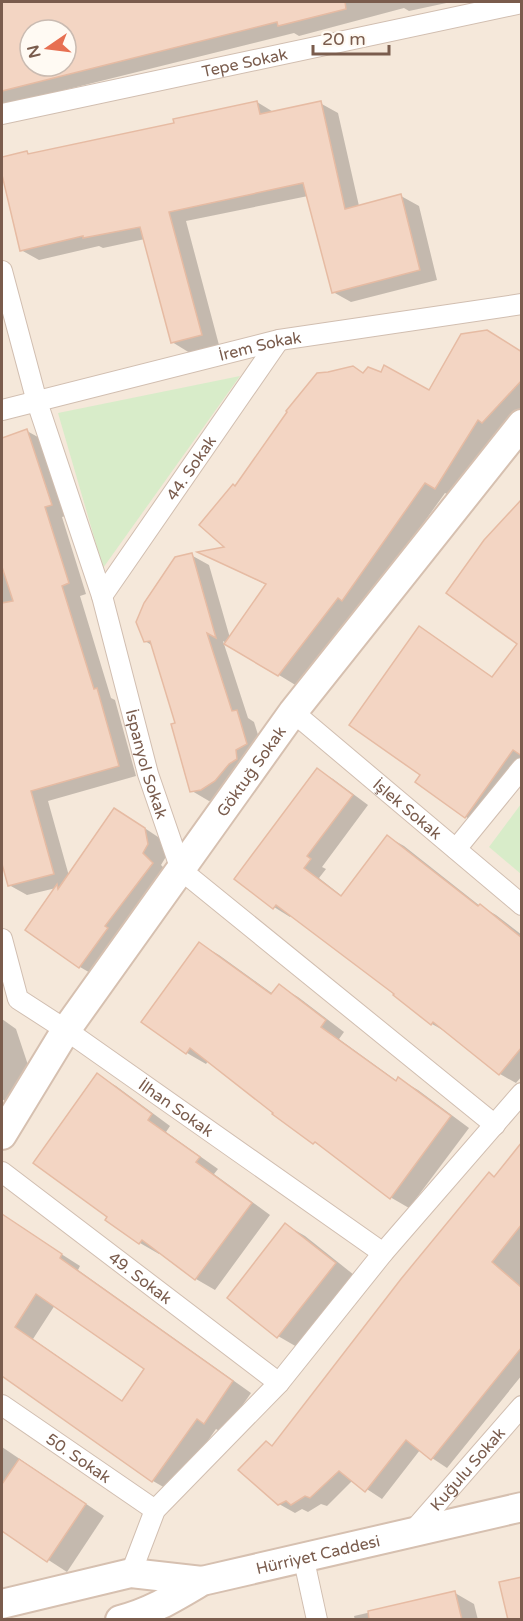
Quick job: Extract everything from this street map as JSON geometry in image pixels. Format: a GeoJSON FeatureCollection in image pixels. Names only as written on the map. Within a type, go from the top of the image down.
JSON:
{"type":"FeatureCollection","features":[{"type":"Feature","properties":{"kind":"street","name":"Tepe Sokak"},"geometry":{"type":"LineString","coordinates":[[2,114],[522,3]]}},
{"type":"Feature","properties":{"kind":"street","name":"İspanyol Sokak"},"geometry":{"type":"LineString","coordinates":[[2,271],[37,402],[102,596],[147,774],[181,870]]}},
{"type":"Feature","properties":{"kind":"street","name":"İrem Sokak"},"geometry":{"type":"LineString","coordinates":[[2,410],[279,340],[522,304]]}},
{"type":"Feature","properties":{"kind":"street","name":"44. Sokak"},"geometry":{"type":"LineString","coordinates":[[102,596],[279,340]]}},
{"type":"Feature","properties":{"kind":"street","name":"Göktuğ Sokak"},"geometry":{"type":"LineString","coordinates":[[2,1135],[66,1030],[293,712],[522,424]]}},
{"type":"Feature","properties":{"kind":"street","name":"İşlek Sokak"},"geometry":{"type":"LineString","coordinates":[[293,712],[522,904]]}},
{"type":"Feature","properties":{"kind":"street"},"geometry":{"type":"LineString","coordinates":[[456,849],[522,768]]}},
{"type":"Feature","properties":{"kind":"street"},"geometry":{"type":"LineString","coordinates":[[181,870],[495,1125]]}},
{"type":"Feature","properties":{"kind":"street","name":"İlhan Sokak"},"geometry":{"type":"LineString","coordinates":[[2,939],[18,999],[66,1030],[384,1253]]}},
{"type":"Feature","properties":{"kind":"street"},"geometry":{"type":"LineString","coordinates":[[131,1573],[155,1510],[279,1383],[384,1253],[522,1093]]}},
{"type":"Feature","properties":{"kind":"street","name":"49. Sokak"},"geometry":{"type":"LineString","coordinates":[[2,1172],[279,1383]]}},
{"type":"Feature","properties":{"kind":"street","name":"50. Sokak"},"geometry":{"type":"LineString","coordinates":[[2,1405],[155,1510]]}},
{"type":"Feature","properties":{"kind":"street","name":"Kuğulu Sokak"},"geometry":{"type":"LineString","coordinates":[[412,1532],[522,1406]]}},
{"type":"Feature","properties":{"kind":"street","name":"Hürriyet Caddesi"},"geometry":{"type":"LineString","coordinates":[[120,1620],[161,1606],[202,1581],[522,1507]]}},
{"type":"Feature","properties":{"kind":"street"},"geometry":{"type":"LineString","coordinates":[[303,1556],[317,1620]]}},
{"type":"Feature","properties":{"kind":"street"},"geometry":{"type":"LineString","coordinates":[[2,1604],[131,1573],[202,1581]]}},
{"type":"Feature","properties":{"kind":"shaded area"},"geometry":{"type":"Polygon","coordinates":[[[2,2],[521,2],[521,1619],[2,1619],[2,2]]]}},
{"type":"Feature","properties":{"kind":"green space"},"geometry":{"type":"Polygon","coordinates":[[[240,376],[103,568],[58,413],[240,376]]]}},
{"type":"Feature","properties":{"kind":"green space"},"geometry":{"type":"Polygon","coordinates":[[[521,804],[521,874],[489,847],[521,804]]]}},
{"type":"Feature","properties":{"kind":"building"},"geometry":{"type":"Polygon","coordinates":[[[2,2],[345,2],[346,9],[278,26],[277,22],[78,72],[78,18],[18,18],[18,78],[54,78],[2,91],[2,2]]]}},
{"type":"Feature","properties":{"kind":"building"},"geometry":{"type":"Polygon","coordinates":[[[257,101],[260,114],[321,101],[345,209],[401,194],[420,270],[332,293],[303,183],[169,212],[202,335],[171,343],[140,227],[83,238],[83,236],[20,251],[2,175],[2,157],[27,151],[28,154],[174,123],[173,119],[257,101]]]}},
{"type":"Feature","properties":{"kind":"building"},"geometry":{"type":"Polygon","coordinates":[[[487,330],[522,352],[522,380],[482,423],[478,420],[435,489],[425,483],[342,601],[338,598],[278,676],[224,644],[266,584],[197,552],[224,547],[199,525],[233,484],[235,486],[286,411],[317,373],[353,366],[363,373],[368,367],[381,372],[384,365],[429,390],[461,334],[487,330]]]}},
{"type":"Feature","properties":{"kind":"building"},"geometry":{"type":"Polygon","coordinates":[[[27,429],[52,505],[45,507],[69,583],[62,586],[94,689],[97,688],[119,766],[31,791],[54,874],[8,886],[2,864],[2,603],[13,601],[2,567],[2,438],[27,429]]]}},
{"type":"Feature","properties":{"kind":"building"},"geometry":{"type":"Polygon","coordinates":[[[522,499],[522,756],[513,750],[465,818],[415,782],[420,775],[349,725],[419,626],[492,677],[517,644],[446,593],[484,540],[522,499]]]}},
{"type":"Feature","properties":{"kind":"building"},"geometry":{"type":"Polygon","coordinates":[[[192,553],[216,638],[207,633],[232,711],[237,710],[247,744],[236,750],[237,759],[229,764],[215,781],[201,790],[190,792],[171,724],[175,723],[150,641],[144,642],[136,622],[144,603],[175,557],[192,553]]]}},
{"type":"Feature","properties":{"kind":"building"},"geometry":{"type":"Polygon","coordinates":[[[317,768],[353,795],[307,856],[311,859],[304,868],[341,896],[387,835],[522,938],[522,1047],[499,1075],[433,1022],[431,1025],[394,994],[276,905],[273,909],[234,879],[317,768]]]}},
{"type":"Feature","properties":{"kind":"building"},"geometry":{"type":"Polygon","coordinates":[[[114,808],[145,828],[148,844],[143,853],[153,863],[105,926],[108,928],[79,968],[25,930],[57,884],[58,889],[114,808]]]}},
{"type":"Feature","properties":{"kind":"building"},"geometry":{"type":"Polygon","coordinates":[[[199,942],[271,994],[279,984],[326,1020],[321,1027],[396,1081],[398,1077],[451,1116],[390,1199],[315,1142],[313,1144],[272,1114],[190,1048],[186,1054],[141,1022],[199,942]]]}},
{"type":"Feature","properties":{"kind":"building"},"geometry":{"type":"Polygon","coordinates":[[[97,1073],[152,1114],[148,1120],[200,1157],[196,1162],[252,1203],[195,1280],[142,1240],[139,1244],[105,1220],[107,1217],[33,1163],[97,1073]]]}},
{"type":"Feature","properties":{"kind":"building"},"geometry":{"type":"Polygon","coordinates":[[[522,1142],[522,1224],[492,1262],[522,1288],[522,1347],[431,1460],[406,1440],[365,1492],[339,1471],[310,1498],[305,1496],[291,1505],[286,1501],[278,1505],[238,1470],[266,1441],[272,1446],[401,1279],[489,1172],[494,1177],[522,1142]]]}},
{"type":"Feature","properties":{"kind":"building"},"geometry":{"type":"Polygon","coordinates":[[[2,1214],[62,1254],[60,1258],[233,1381],[204,1424],[197,1419],[152,1482],[2,1376],[2,1214]],[[36,1294],[15,1327],[122,1401],[144,1369],[36,1294]]]}},
{"type":"Feature","properties":{"kind":"building"},"geometry":{"type":"Polygon","coordinates":[[[285,1223],[336,1263],[277,1338],[227,1298],[285,1223]]]}},
{"type":"Feature","properties":{"kind":"building"},"geometry":{"type":"Polygon","coordinates":[[[19,1459],[86,1504],[47,1562],[2,1531],[2,1484],[19,1459]]]}},
{"type":"Feature","properties":{"kind":"building"},"geometry":{"type":"Polygon","coordinates":[[[522,1577],[522,1620],[508,1620],[499,1582],[522,1577]]]}},
{"type":"Feature","properties":{"kind":"building"},"geometry":{"type":"Polygon","coordinates":[[[455,1591],[462,1620],[369,1620],[368,1611],[455,1591]]]}}]}
